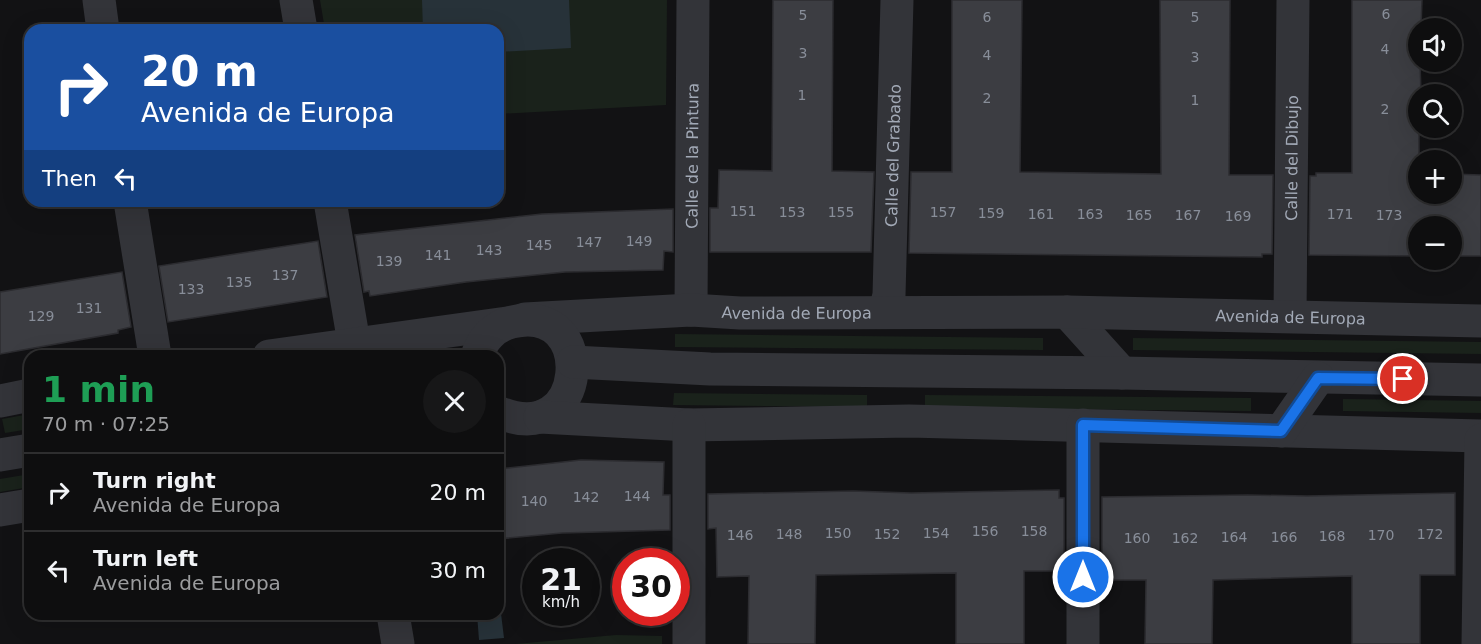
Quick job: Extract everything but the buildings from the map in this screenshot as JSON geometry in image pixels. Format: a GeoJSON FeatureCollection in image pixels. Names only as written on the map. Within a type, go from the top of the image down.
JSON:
{"type":"FeatureCollection","features":[{"type":"Feature","properties":{"kind":"street"},"geometry":{"type":"LineString","coordinates":[[99,0],[103,24]]}},
{"type":"Feature","properties":{"kind":"street"},"geometry":{"type":"LineString","coordinates":[[296,0],[300,24]]}},
{"type":"Feature","properties":{"kind":"street","name":"Calle de la Pintura"},"geometry":{"type":"LineString","coordinates":[[691,310],[693,0]]}},
{"type":"Feature","properties":{"kind":"street","name":"Calle del Grabado"},"geometry":{"type":"LineString","coordinates":[[885,312],[889,295],[897,0]]}},
{"type":"Feature","properties":{"kind":"street","name":"Calle del Dibujo"},"geometry":{"type":"LineString","coordinates":[[1290,316],[1293,0]]}},
{"type":"Feature","properties":{"kind":"street"},"geometry":{"type":"LineString","coordinates":[[131,207],[154,350]]}},
{"type":"Feature","properties":{"kind":"street"},"geometry":{"type":"LineString","coordinates":[[331,207],[354,343]]}},
{"type":"Feature","properties":{"kind":"street","name":"Avenida de Europa"},"geometry":{"type":"LineString","coordinates":[[308,350],[517,321],[691,310],[740,313],[1066,312],[1481,321]]}},
{"type":"Feature","properties":{"kind":"street"},"geometry":{"type":"LineString","coordinates":[[1066,312],[1122,373]]}},
{"type":"Feature","properties":{"kind":"street"},"geometry":{"type":"LineString","coordinates":[[480,350],[484,340],[494,330],[517,321],[540,322],[552,328],[563,338],[570,351],[573,362],[573,379],[569,391],[551,411],[511,416]]}},
{"type":"Feature","properties":{"kind":"street"},"geometry":{"type":"LineString","coordinates":[[573,362],[710,369],[1122,373],[1481,380]]}},
{"type":"Feature","properties":{"kind":"street"},"geometry":{"type":"LineString","coordinates":[[864,372],[909,422]]}},
{"type":"Feature","properties":{"kind":"street"},"geometry":{"type":"LineString","coordinates":[[1281,431],[1318,378]]}},
{"type":"Feature","properties":{"kind":"street"},"geometry":{"type":"LineString","coordinates":[[0,401],[24,396]]}},
{"type":"Feature","properties":{"kind":"street"},"geometry":{"type":"LineString","coordinates":[[511,416],[689,425],[909,422],[1083,425],[1481,438],[1478,644]]}},
{"type":"Feature","properties":{"kind":"street"},"geometry":{"type":"LineString","coordinates":[[689,425],[689,644]]}},
{"type":"Feature","properties":{"kind":"street"},"geometry":{"type":"LineString","coordinates":[[1083,425],[1083,644]]}},
{"type":"Feature","properties":{"kind":"street"},"geometry":{"type":"LineString","coordinates":[[0,454],[24,451]]}},
{"type":"Feature","properties":{"kind":"street"},"geometry":{"type":"LineString","coordinates":[[0,510],[24,506]]}},
{"type":"Feature","properties":{"kind":"street"},"geometry":{"type":"LineString","coordinates":[[394,620],[398,644]]}},
{"type":"Feature","properties":{"kind":"shaded area"},"geometry":{"type":"Polygon","coordinates":[[[320,0],[667,0],[666,105],[504,114],[504,24],[324,24],[320,0]]]}},
{"type":"Feature","properties":{"kind":"shaded area"},"geometry":{"type":"Polygon","coordinates":[[[422,0],[569,0],[571,48],[504,52],[504,24],[423,24],[422,0]]]}},
{"type":"Feature","properties":{"kind":"shaded area"},"geometry":{"type":"Polygon","coordinates":[[[675,334],[1043,338],[1043,350],[675,347],[675,334]]]}},
{"type":"Feature","properties":{"kind":"shaded area"},"geometry":{"type":"Polygon","coordinates":[[[1133,338],[1481,342],[1481,354],[1133,350],[1133,338]]]}},
{"type":"Feature","properties":{"kind":"shaded area"},"geometry":{"type":"Polygon","coordinates":[[[674,393],[867,395],[867,407],[673,405],[674,393]]]}},
{"type":"Feature","properties":{"kind":"shaded area"},"geometry":{"type":"Polygon","coordinates":[[[925,395],[1251,398],[1251,411],[925,408],[925,395]]]}},
{"type":"Feature","properties":{"kind":"shaded area"},"geometry":{"type":"Polygon","coordinates":[[[1343,399],[1481,401],[1481,413],[1343,411],[1343,399]]]}},
{"type":"Feature","properties":{"kind":"shaded area"},"geometry":{"type":"Polygon","coordinates":[[[24,415],[24,430],[5,433],[2,419],[24,415]]]}},
{"type":"Feature","properties":{"kind":"shaded area"},"geometry":{"type":"Polygon","coordinates":[[[24,475],[24,488],[0,492],[0,479],[24,475]]]}},
{"type":"Feature","properties":{"kind":"shaded area"},"geometry":{"type":"Polygon","coordinates":[[[477,620],[502,620],[504,638],[479,640],[477,620]]]}},
{"type":"Feature","properties":{"kind":"shaded area"},"geometry":{"type":"Polygon","coordinates":[[[616,635],[662,636],[662,644],[515,644],[616,635]]]}},
{"type":"Feature","properties":{"kind":"route"},"geometry":{"type":"LineString","coordinates":[[1083,577],[1083,425],[1281,431],[1318,378],[1403,379]]}}]}
